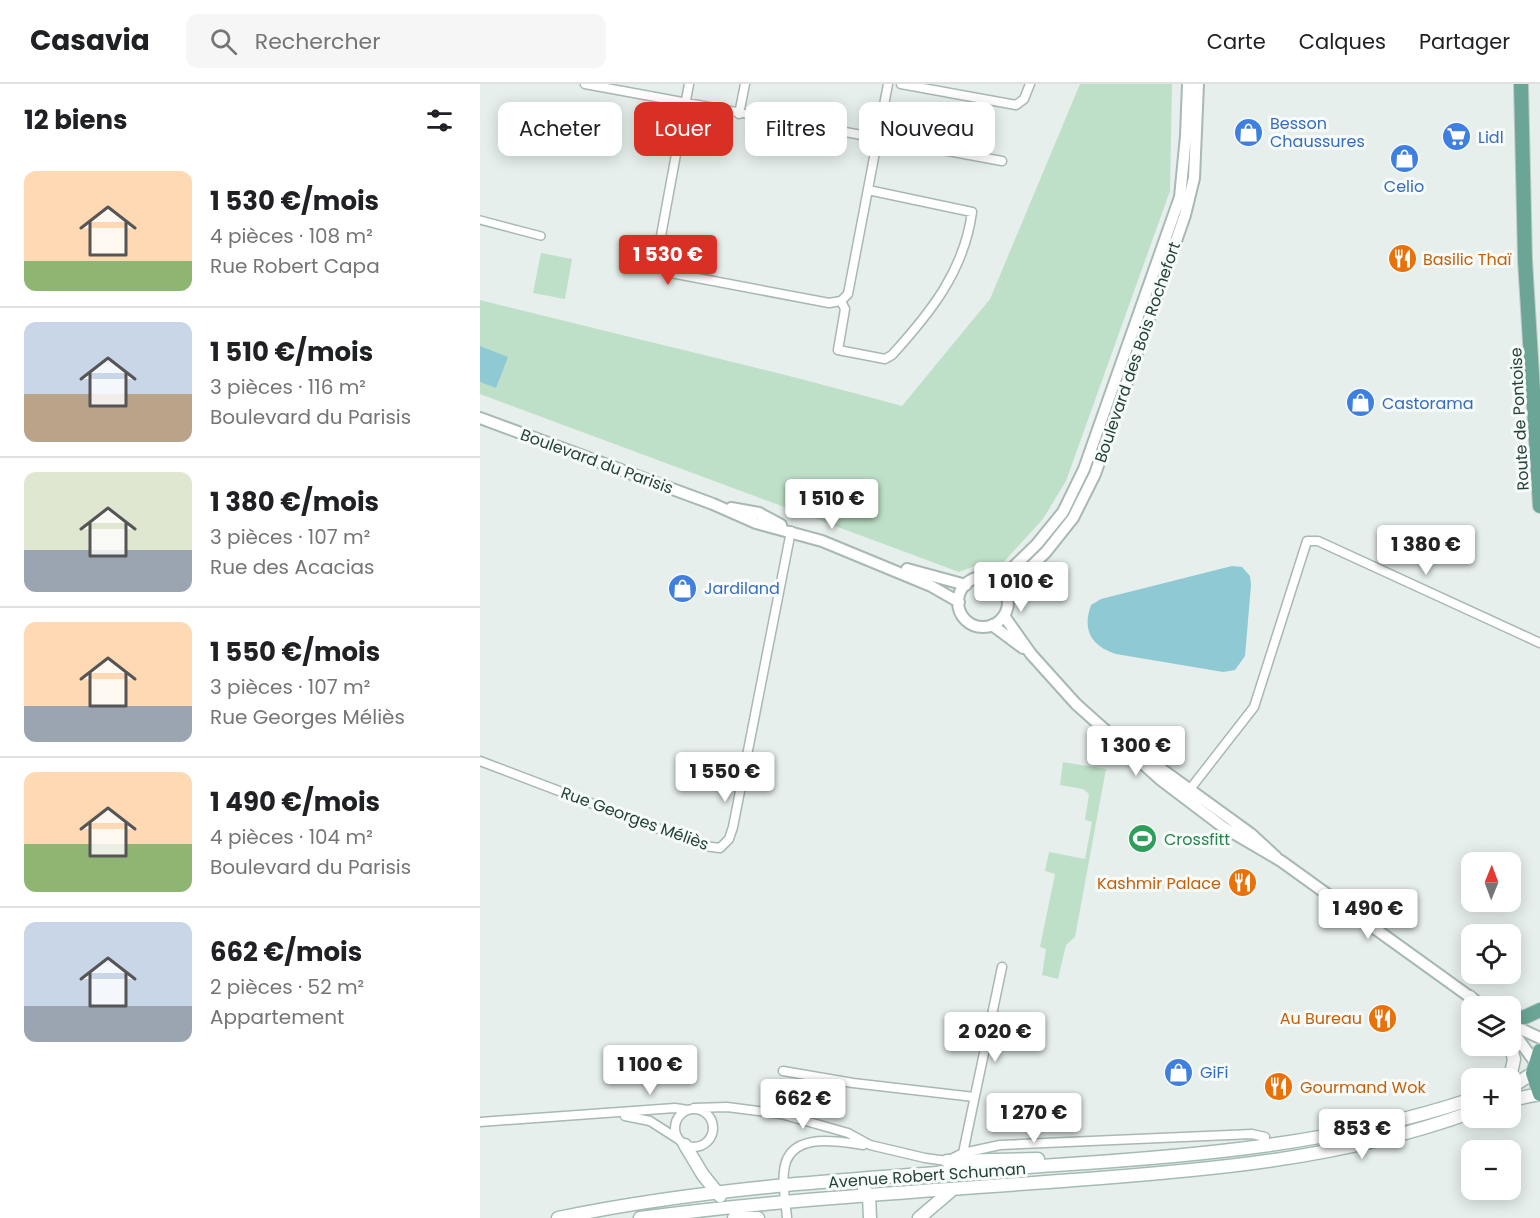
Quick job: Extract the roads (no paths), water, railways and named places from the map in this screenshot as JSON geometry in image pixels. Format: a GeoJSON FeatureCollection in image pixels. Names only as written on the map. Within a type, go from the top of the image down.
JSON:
{"type":"FeatureCollection","features":[{"type":"Feature","properties":{"kind":"main road","name":"Route de Pontoise"},"geometry":{"type":"LineString","coordinates":[[1521,84],[1526,260],[1532,331],[1540,506]]}},
{"type":"Feature","properties":{"kind":"main road"},"geometry":{"type":"LineString","coordinates":[[1521,1017],[1540,1010]]}},
{"type":"Feature","properties":{"kind":"main road"},"geometry":{"type":"LineString","coordinates":[[1521,1077],[1536,1062]]}},
{"type":"Feature","properties":{"kind":"main road"},"geometry":{"type":"LineString","coordinates":[[1521,1098],[1540,1094],[1536,1062]]}},
{"type":"Feature","properties":{"kind":"main road","name":"Avenue Robert Schuman"},"geometry":{"type":"LineString","coordinates":[[558,1218],[611,1207],[715,1192],[856,1179],[1121,1161],[1367,1130],[1461,1102]]}},
{"type":"Feature","properties":{"kind":"main road","name":"Avenue Robert Schuman"},"geometry":{"type":"LineString","coordinates":[[640,1218],[732,1212],[786,1201],[1169,1173],[1241,1165],[1370,1143],[1461,1115]]}},
{"type":"Feature","properties":{"kind":"main road"},"geometry":{"type":"LineString","coordinates":[[1241,1165],[1262,1156],[1268,1141]]}},
{"type":"Feature","properties":{"kind":"main road"},"geometry":{"type":"LineString","coordinates":[[683,1143],[715,1192],[732,1212],[758,1218]]}},
{"type":"Feature","properties":{"kind":"main road"},"geometry":{"type":"LineString","coordinates":[[947,1161],[1055,1158],[1121,1161]]}},
{"type":"Feature","properties":{"kind":"main road"},"geometry":{"type":"LineString","coordinates":[[856,1179],[869,1195],[870,1218]]}},
{"type":"Feature","properties":{"kind":"main road"},"geometry":{"type":"LineString","coordinates":[[919,1218],[952,1190]]}},
{"type":"Feature","properties":{"kind":"street"},"geometry":{"type":"LineString","coordinates":[[686,102],[689,84]]}},
{"type":"Feature","properties":{"kind":"street"},"geometry":{"type":"LineString","coordinates":[[740,114],[745,84]]}},
{"type":"Feature","properties":{"kind":"street"},"geometry":{"type":"LineString","coordinates":[[885,102],[888,84]]}},
{"type":"Feature","properties":{"kind":"street"},"geometry":{"type":"LineString","coordinates":[[901,84],[1016,105],[1024,99],[1030,84]]}},
{"type":"Feature","properties":{"kind":"street","name":"Boulevard des Bois Rochefort"},"geometry":{"type":"LineString","coordinates":[[1002,587],[1063,512],[1084,470],[1180,197],[1188,84]]}},
{"type":"Feature","properties":{"kind":"street","name":"Boulevard des Bois Rochefort"},"geometry":{"type":"LineString","coordinates":[[1002,587],[1046,552],[1073,518],[1095,474],[1185,215],[1194,178],[1198,84]]}},
{"type":"Feature","properties":{"kind":"street"},"geometry":{"type":"LineString","coordinates":[[591,85],[676,102]]}},
{"type":"Feature","properties":{"kind":"street"},"geometry":{"type":"LineString","coordinates":[[733,113],[859,136]]}},
{"type":"Feature","properties":{"kind":"street"},"geometry":{"type":"LineString","coordinates":[[676,156],[658,252],[660,264],[671,273],[843,305]]}},
{"type":"Feature","properties":{"kind":"street"},"geometry":{"type":"LineString","coordinates":[[868,190],[972,212],[969,235],[951,282],[892,355],[885,359],[838,350],[843,305],[848,294],[868,190],[875,156]]}},
{"type":"Feature","properties":{"kind":"street"},"geometry":{"type":"LineString","coordinates":[[974,156],[1002,161]]}},
{"type":"Feature","properties":{"kind":"street"},"geometry":{"type":"LineString","coordinates":[[480,220],[541,236]]}},
{"type":"Feature","properties":{"kind":"street","name":"Boulevard du Parisis"},"geometry":{"type":"LineString","coordinates":[[480,418],[713,504],[756,523],[791,531],[863,557],[931,586],[959,602]]}},
{"type":"Feature","properties":{"kind":"street","name":"Rue Georges Méliès"},"geometry":{"type":"LineString","coordinates":[[480,761],[704,846],[720,848],[729,839],[733,827],[791,531]]}},
{"type":"Feature","properties":{"kind":"street"},"geometry":{"type":"LineString","coordinates":[[1186,794],[1254,707],[1307,542],[1318,541],[1540,643]]}},
{"type":"Feature","properties":{"kind":"street","name":"Boulevard du Parisis"},"geometry":{"type":"LineString","coordinates":[[863,557],[966,585]]}},
{"type":"Feature","properties":{"kind":"street"},"geometry":{"type":"LineString","coordinates":[[982,578],[1002,587],[1008,602],[1004,616],[992,625],[979,626],[966,620],[959,602],[966,585],[982,578]]}},
{"type":"Feature","properties":{"kind":"street"},"geometry":{"type":"LineString","coordinates":[[1004,616],[1031,654],[1076,704],[1108,734],[1186,794],[1223,827],[1281,861],[1466,996]]}},
{"type":"Feature","properties":{"kind":"street"},"geometry":{"type":"LineString","coordinates":[[992,625],[1031,654]]}},
{"type":"Feature","properties":{"kind":"street"},"geometry":{"type":"LineString","coordinates":[[963,1153],[1002,967]]}},
{"type":"Feature","properties":{"kind":"street"},"geometry":{"type":"LineString","coordinates":[[1521,1030],[1540,1038]]}},
{"type":"Feature","properties":{"kind":"street"},"geometry":{"type":"LineString","coordinates":[[1521,1041],[1536,1062]]}},
{"type":"Feature","properties":{"kind":"street"},"geometry":{"type":"LineString","coordinates":[[783,1071],[853,1083],[974,1097]]}},
{"type":"Feature","properties":{"kind":"street"},"geometry":{"type":"LineString","coordinates":[[480,1122],[675,1108],[727,1107],[781,1114],[848,1133],[870,1145]]}},
{"type":"Feature","properties":{"kind":"street"},"geometry":{"type":"LineString","coordinates":[[613,1114],[650,1121],[683,1143],[698,1147],[709,1141],[714,1129],[711,1117],[691,1109],[682,1113],[675,1123],[675,1130],[683,1143]]}},
{"type":"Feature","properties":{"kind":"street"},"geometry":{"type":"LineString","coordinates":[[787,1218],[786,1162],[803,1144],[820,1140],[870,1145],[947,1161],[963,1153],[1000,1145],[1252,1134],[1268,1141]]}},
{"type":"Feature","properties":{"kind":"water"},"geometry":{"type":"Polygon","coordinates":[[[480,346],[508,357],[496,388],[480,382],[480,346]]]}},
{"type":"Feature","properties":{"kind":"water"},"geometry":{"type":"Polygon","coordinates":[[[1232,566],[1242,567],[1250,576],[1251,585],[1245,656],[1235,670],[1223,672],[1116,654],[1100,646],[1091,636],[1088,629],[1088,614],[1091,605],[1101,599],[1232,566]]]}},
{"type":"Feature","properties":{"kind":"place","name":"Besson Chaussures"},"geometry":{"type":"Point","coordinates":[1249,132]}},
{"type":"Feature","properties":{"kind":"place","name":"Lidl"},"geometry":{"type":"Point","coordinates":[1457,137]}},
{"type":"Feature","properties":{"kind":"place","name":"Celio"},"geometry":{"type":"Point","coordinates":[1404,158]}},
{"type":"Feature","properties":{"kind":"place","name":"Basilic Thaï"},"geometry":{"type":"Point","coordinates":[1402,259]}},
{"type":"Feature","properties":{"kind":"place","name":"Castorama"},"geometry":{"type":"Point","coordinates":[1361,403]}},
{"type":"Feature","properties":{"kind":"place","name":"Jardiland"},"geometry":{"type":"Point","coordinates":[683,588]}},
{"type":"Feature","properties":{"kind":"place","name":"Crossfitt"},"geometry":{"type":"Point","coordinates":[1143,839]}},
{"type":"Feature","properties":{"kind":"place","name":"Kashmir Palace"},"geometry":{"type":"Point","coordinates":[1242,883]}},
{"type":"Feature","properties":{"kind":"place","name":"Au Bureau"},"geometry":{"type":"Point","coordinates":[1383,1018]}},
{"type":"Feature","properties":{"kind":"place","name":"GiFi"},"geometry":{"type":"Point","coordinates":[1179,1072]}},
{"type":"Feature","properties":{"kind":"place","name":"Gourmand Wok"},"geometry":{"type":"Point","coordinates":[1279,1087]}}]}
